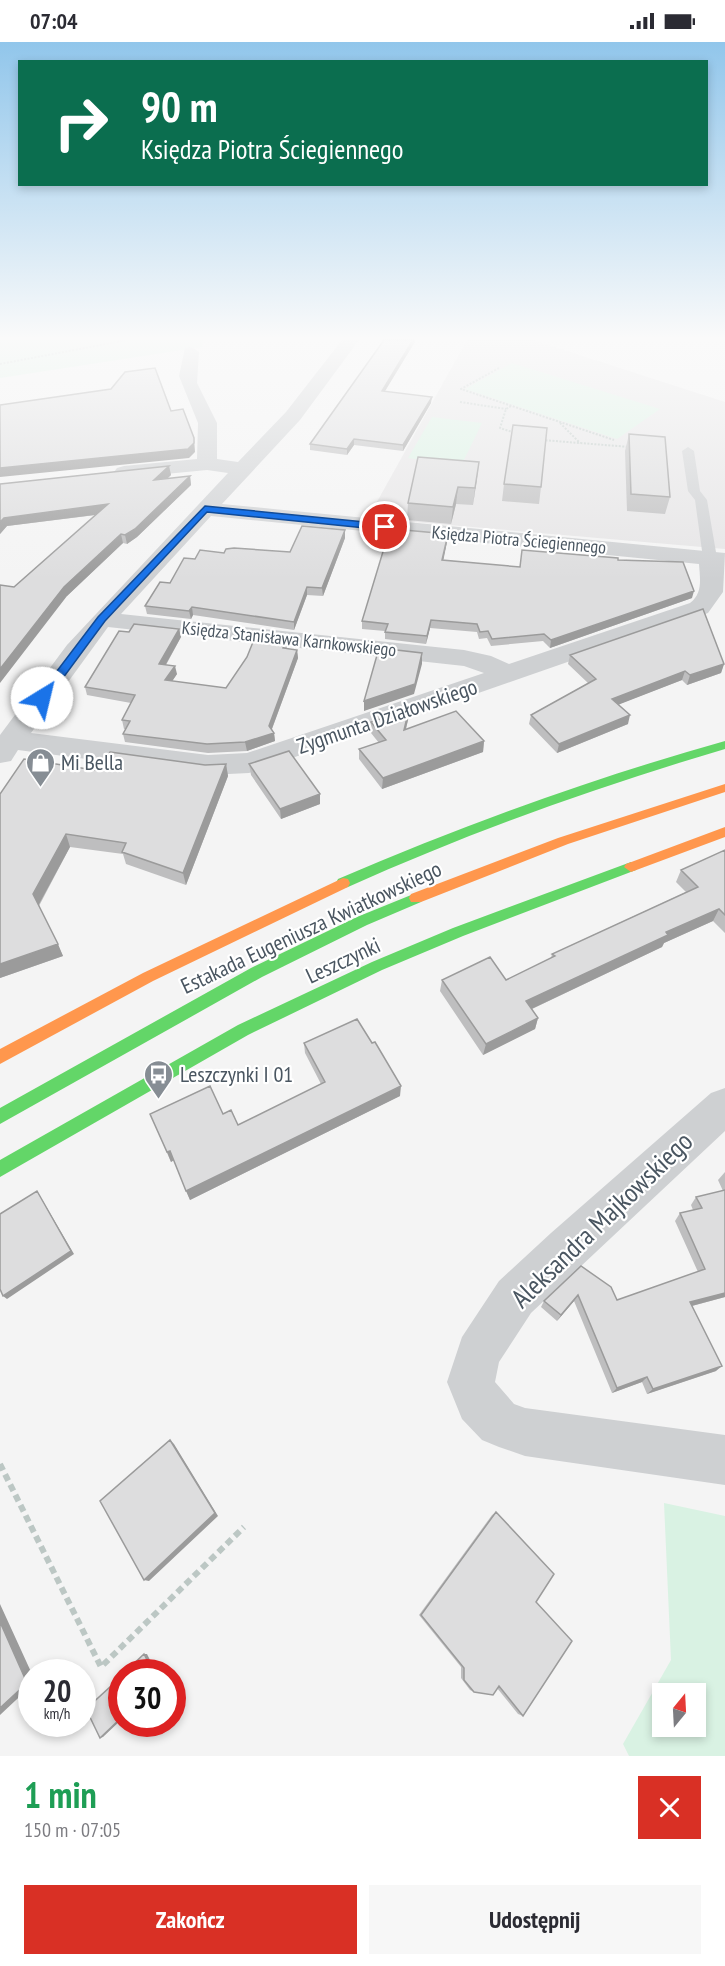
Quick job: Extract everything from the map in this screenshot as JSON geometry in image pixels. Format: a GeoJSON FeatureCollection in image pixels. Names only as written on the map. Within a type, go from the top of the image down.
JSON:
{"type":"FeatureCollection","features":[{"type":"Feature","properties":{"kind":"main road"},"geometry":{"type":"LineString","coordinates":[[612,778],[725,729]]}},
{"type":"Feature","properties":{"kind":"main road","name":"Estakada Eugeniusza Kwiatkowskiego"},"geometry":{"type":"LineString","coordinates":[[0,1057],[252,925],[436,843],[612,778],[725,745]]}},
{"type":"Feature","properties":{"kind":"main road","name":"Estakada Eugeniusza Kwiatkowskiego"},"geometry":{"type":"LineString","coordinates":[[0,1116],[184,1011],[403,902],[583,832],[725,788]]}},
{"type":"Feature","properties":{"kind":"main road","name":"Leszczynki"},"geometry":{"type":"LineString","coordinates":[[0,1169],[243,1030],[377,966],[458,932],[725,832]]}},
{"type":"Feature","properties":{"kind":"street"},"geometry":{"type":"LineString","coordinates":[[206,420],[209,433],[207,464]]}},
{"type":"Feature","properties":{"kind":"street"},"geometry":{"type":"LineString","coordinates":[[6,748],[102,619],[289,420]]}},
{"type":"Feature","properties":{"kind":"street"},"geometry":{"type":"LineString","coordinates":[[105,474],[207,464],[245,469]]}},
{"type":"Feature","properties":{"kind":"street","name":"Księdza Piotra Ściegiennego"},"geometry":{"type":"LineString","coordinates":[[205,509],[717,559]]}},
{"type":"Feature","properties":{"kind":"street","name":"Zygmunta Działowskiego"},"geometry":{"type":"LineString","coordinates":[[6,748],[228,766],[249,763],[699,608],[709,602],[712,596],[717,559]]}},
{"type":"Feature","properties":{"kind":"street","name":"Księdza Stanisława Karnkowskiego"},"geometry":{"type":"LineString","coordinates":[[102,619],[464,658],[482,662],[509,674]]}},
{"type":"Feature","properties":{"kind":"street","name":"Aleksandra Majkowskiego"},"geometry":{"type":"LineString","coordinates":[[725,1106],[566,1248],[515,1297],[478,1353],[471,1382],[479,1402],[499,1423],[525,1432],[725,1460]]}},
{"type":"Feature","properties":{"kind":"lane"},"geometry":{"type":"LineString","coordinates":[[688,451],[694,491],[701,500],[717,559]]}},
{"type":"Feature","properties":{"kind":"path"},"geometry":{"type":"LineString","coordinates":[[503,420],[500,428],[520,434]]}},
{"type":"Feature","properties":{"kind":"path"},"geometry":{"type":"LineString","coordinates":[[555,420],[614,440]]}},
{"type":"Feature","properties":{"kind":"path"},"geometry":{"type":"LineString","coordinates":[[558,421],[581,443]]}},
{"type":"Feature","properties":{"kind":"path"},"geometry":{"type":"LineString","coordinates":[[540,440],[688,451]]}},
{"type":"Feature","properties":{"kind":"path"},"geometry":{"type":"LineString","coordinates":[[0,1464],[101,1667],[244,1527]]}},
{"type":"Feature","properties":{"kind":"shaded area"},"geometry":{"type":"Polygon","coordinates":[[[423,420],[725,420],[725,549],[368,518],[423,420]]]}},
{"type":"Feature","properties":{"kind":"green space"},"geometry":{"type":"Polygon","coordinates":[[[430,420],[482,423],[461,466],[408,458],[430,420]]]}},
{"type":"Feature","properties":{"kind":"green space"},"geometry":{"type":"Polygon","coordinates":[[[559,420],[644,420],[617,439],[559,420]]]}},
{"type":"Feature","properties":{"kind":"green space"},"geometry":{"type":"Polygon","coordinates":[[[664,1503],[725,1516],[725,1756],[629,1756],[623,1744],[652,1693],[652,1737],[706,1737],[706,1683],[658,1683],[671,1660],[664,1503]]]}},
{"type":"Feature","properties":{"kind":"building"},"geometry":{"type":"Polygon","coordinates":[[[0,420],[187,420],[194,438],[194,443],[188,449],[0,468],[0,420]]]}},
{"type":"Feature","properties":{"kind":"building"},"geometry":{"type":"Polygon","coordinates":[[[327,420],[418,420],[403,445],[354,439],[347,449],[310,444],[327,420]]]}},
{"type":"Feature","properties":{"kind":"building"},"geometry":{"type":"Polygon","coordinates":[[[513,425],[547,428],[541,487],[504,484],[513,425]]]}},
{"type":"Feature","properties":{"kind":"building"},"geometry":{"type":"Polygon","coordinates":[[[629,434],[665,437],[670,497],[631,494],[629,434]]]}},
{"type":"Feature","properties":{"kind":"building"},"geometry":{"type":"Polygon","coordinates":[[[418,457],[479,462],[475,488],[458,487],[453,507],[408,503],[418,457]]]}},
{"type":"Feature","properties":{"kind":"building"},"geometry":{"type":"Polygon","coordinates":[[[169,466],[154,480],[190,476],[135,529],[125,535],[121,534],[64,587],[0,669],[0,585],[14,587],[108,504],[4,518],[0,522],[0,484],[169,466]]]}},
{"type":"Feature","properties":{"kind":"building"},"geometry":{"type":"Polygon","coordinates":[[[302,526],[345,530],[322,588],[307,587],[294,622],[192,607],[189,611],[145,606],[160,582],[170,583],[184,558],[195,559],[200,550],[224,553],[226,549],[234,548],[290,552],[302,526]]]}},
{"type":"Feature","properties":{"kind":"building"},"geometry":{"type":"Polygon","coordinates":[[[404,530],[448,534],[442,560],[520,567],[522,550],[618,558],[618,560],[683,562],[694,591],[551,640],[544,634],[492,639],[488,631],[480,632],[477,624],[431,620],[427,636],[385,632],[388,624],[362,621],[388,535],[402,536],[404,530]]]}},
{"type":"Feature","properties":{"kind":"building"},"geometry":{"type":"Polygon","coordinates":[[[703,609],[724,664],[690,675],[685,671],[612,699],[630,715],[559,744],[531,715],[596,679],[570,655],[703,609]]]}},
{"type":"Feature","properties":{"kind":"building"},"geometry":{"type":"Polygon","coordinates":[[[134,624],[179,629],[159,664],[175,666],[165,680],[226,688],[247,657],[255,637],[286,640],[283,648],[297,650],[269,726],[274,733],[245,742],[207,744],[123,734],[130,721],[122,720],[135,695],[85,687],[119,631],[129,632],[134,624]]]}},
{"type":"Feature","properties":{"kind":"building"},"geometry":{"type":"Polygon","coordinates":[[[379,648],[422,653],[415,684],[364,701],[379,648]]]}},
{"type":"Feature","properties":{"kind":"building"},"geometry":{"type":"Polygon","coordinates":[[[409,709],[404,730],[456,711],[484,741],[383,778],[359,749],[386,740],[371,722],[409,709]]]}},
{"type":"Feature","properties":{"kind":"building"},"geometry":{"type":"Polygon","coordinates":[[[289,751],[320,794],[280,809],[249,764],[289,751]]]}},
{"type":"Feature","properties":{"kind":"building"},"geometry":{"type":"Polygon","coordinates":[[[110,752],[205,765],[226,764],[183,873],[122,852],[126,843],[66,834],[33,894],[58,944],[0,964],[0,794],[24,759],[94,770],[101,769],[110,752]]]}},
{"type":"Feature","properties":{"kind":"building"},"geometry":{"type":"Polygon","coordinates":[[[725,850],[725,915],[719,909],[666,932],[668,935],[526,1001],[538,1018],[486,1044],[442,980],[490,957],[506,980],[555,956],[552,954],[698,887],[681,870],[725,850]]]}},
{"type":"Feature","properties":{"kind":"building"},"geometry":{"type":"Polygon","coordinates":[[[357,1019],[372,1043],[375,1042],[401,1086],[186,1191],[170,1151],[167,1152],[150,1114],[210,1086],[223,1114],[231,1110],[238,1125],[325,1082],[304,1043],[357,1019]]]}},
{"type":"Feature","properties":{"kind":"building"},"geometry":{"type":"Polygon","coordinates":[[[725,1190],[725,1293],[690,1302],[722,1366],[653,1389],[647,1377],[617,1388],[578,1295],[561,1315],[544,1301],[581,1266],[611,1287],[617,1300],[705,1269],[680,1213],[702,1208],[696,1197],[725,1190]]]}},
{"type":"Feature","properties":{"kind":"building"},"geometry":{"type":"Polygon","coordinates":[[[37,1191],[71,1251],[3,1296],[0,1289],[0,1214],[37,1191]]]}},
{"type":"Feature","properties":{"kind":"building"},"geometry":{"type":"Polygon","coordinates":[[[170,1440],[215,1513],[144,1580],[100,1501],[170,1440]]]}},
{"type":"Feature","properties":{"kind":"building"},"geometry":{"type":"Polygon","coordinates":[[[496,1512],[554,1574],[536,1602],[572,1641],[523,1716],[499,1686],[493,1695],[474,1692],[464,1680],[464,1668],[421,1615],[496,1512]]]}},
{"type":"Feature","properties":{"kind":"building"},"geometry":{"type":"Polygon","coordinates":[[[0,1622],[18,1663],[18,1691],[0,1708],[0,1622]]]}},
{"type":"Feature","properties":{"kind":"building"},"geometry":{"type":"Polygon","coordinates":[[[108,1689],[108,1730],[100,1738],[96,1730],[96,1700],[108,1689]]]}},
{"type":"Feature","properties":{"kind":"traffic: fast"},"geometry":{"type":"LineString","coordinates":[[343,883],[437,843],[531,807],[627,774],[725,745]]}},
{"type":"Feature","properties":{"kind":"traffic: fast"},"geometry":{"type":"LineString","coordinates":[[0,1169],[243,1030],[377,966],[458,932],[631,867]]}},
{"type":"Feature","properties":{"kind":"traffic: fast"},"geometry":{"type":"LineString","coordinates":[[0,1117],[205,1000],[309,946],[416,898]]}},
{"type":"Feature","properties":{"kind":"traffic: slow"},"geometry":{"type":"LineString","coordinates":[[416,898],[563,841],[725,788]]}},
{"type":"Feature","properties":{"kind":"traffic: slow"},"geometry":{"type":"LineString","coordinates":[[631,867],[725,832]]}},
{"type":"Feature","properties":{"kind":"traffic: slow"},"geometry":{"type":"LineString","coordinates":[[0,1057],[148,977],[343,883]]}},
{"type":"Feature","properties":{"kind":"place","name":"Mi Bella"},"geometry":{"type":"Point","coordinates":[40,788]}},
{"type":"Feature","properties":{"kind":"place","name":"Leszczynki I 01"},"geometry":{"type":"Point","coordinates":[159,1100]}},
{"type":"Feature","properties":{"kind":"route"},"geometry":{"type":"LineString","coordinates":[[42,698],[76,650],[102,619],[205,509],[385,527]]}}]}
